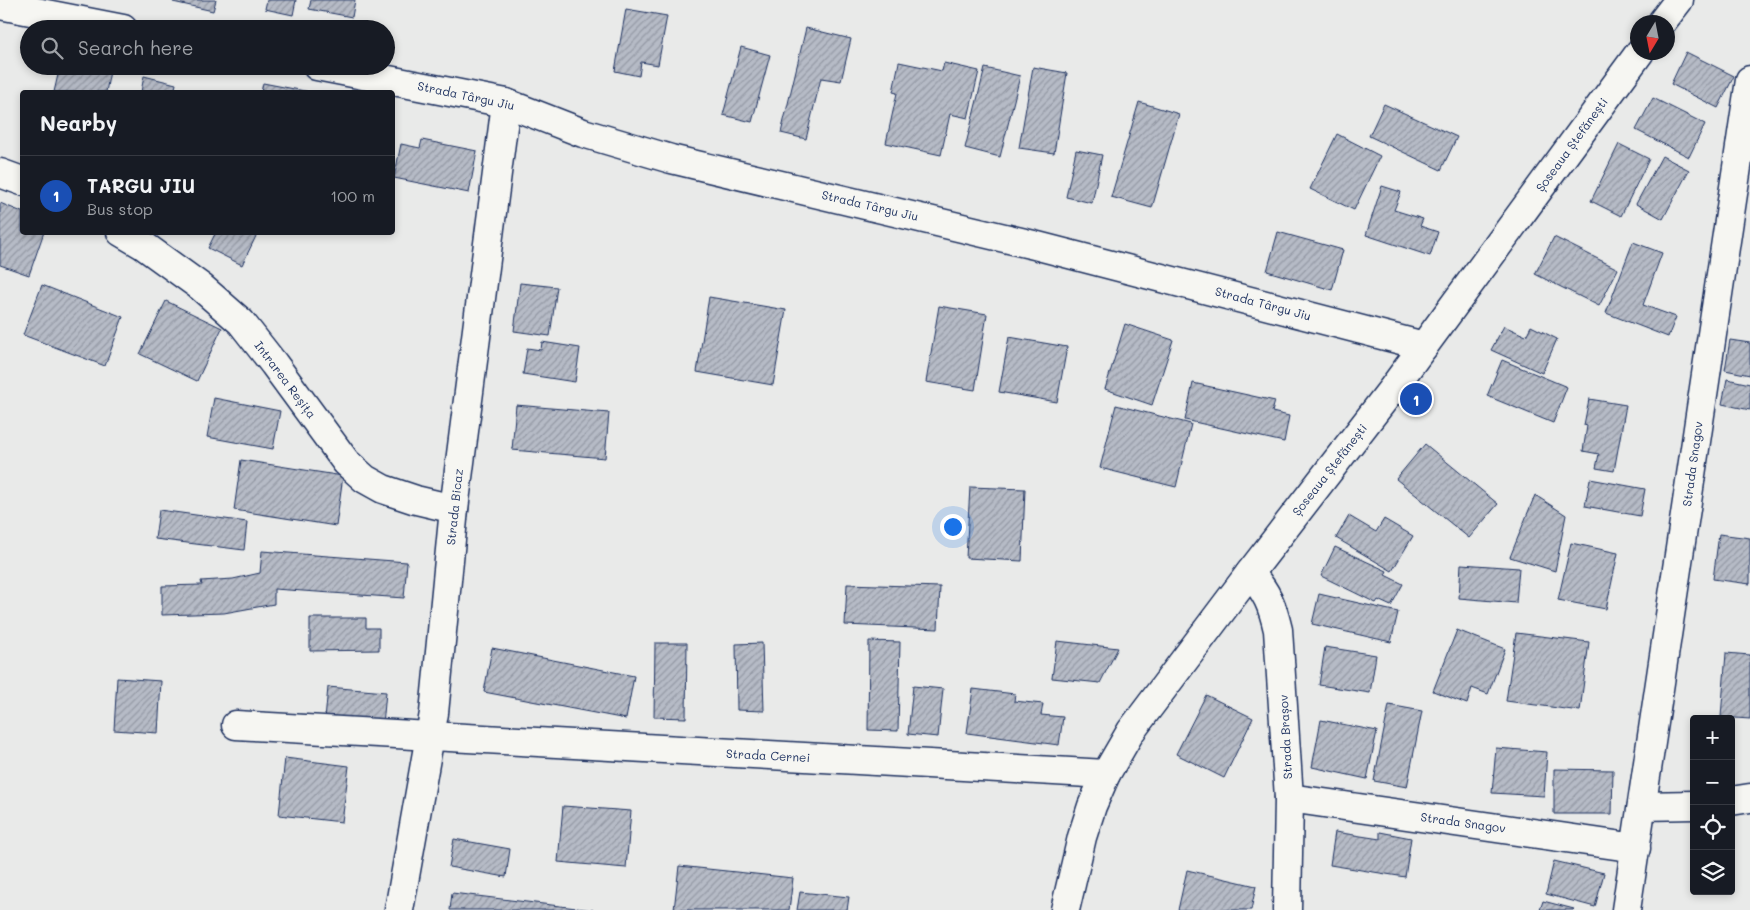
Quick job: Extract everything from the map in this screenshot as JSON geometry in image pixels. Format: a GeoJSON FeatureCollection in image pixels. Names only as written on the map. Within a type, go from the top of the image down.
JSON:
{"type":"FeatureCollection","features":[{"type":"Feature","properties":{"kind":"street"},"geometry":{"type":"LineString","coordinates":[[1667,15],[1678,0]]}},
{"type":"Feature","properties":{"kind":"street"},"geometry":{"type":"LineString","coordinates":[[0,5],[77,20]]}},
{"type":"Feature","properties":{"kind":"street","name":"Șoseaua Ștefănești"},"geometry":{"type":"LineString","coordinates":[[1065,910],[1082,837],[1092,806],[1106,774],[1131,731],[1250,573],[1362,430],[1634,60]]}},
{"type":"Feature","properties":{"kind":"street","name":"Strada Târgu Jiu"},"geometry":{"type":"LineString","coordinates":[[363,75],[506,103],[583,133],[671,158],[1025,242],[1424,346]]}},
{"type":"Feature","properties":{"kind":"street","name":"Strada Snagov"},"geometry":{"type":"LineString","coordinates":[[1626,910],[1750,80]]}},
{"type":"Feature","properties":{"kind":"street","name":"Strada Bicaz"},"geometry":{"type":"LineString","coordinates":[[400,910],[434,713],[454,509],[506,103]]}},
{"type":"Feature","properties":{"kind":"street"},"geometry":{"type":"LineString","coordinates":[[0,173],[20,180]]}},
{"type":"Feature","properties":{"kind":"street","name":"Intrarea Reșița"},"geometry":{"type":"LineString","coordinates":[[126,235],[201,286],[241,322],[346,462],[359,473],[383,489],[416,500],[454,509]]}},
{"type":"Feature","properties":{"kind":"street","name":"Strada Brașov"},"geometry":{"type":"LineString","coordinates":[[1250,573],[1263,588],[1273,608],[1278,630],[1289,798],[1287,910]]}},
{"type":"Feature","properties":{"kind":"street","name":"Strada Cernei"},"geometry":{"type":"LineString","coordinates":[[236,725],[1106,774]]}},
{"type":"Feature","properties":{"kind":"street","name":"Strada Snagov"},"geometry":{"type":"LineString","coordinates":[[1289,798],[1636,848]]}},
{"type":"Feature","properties":{"kind":"street"},"geometry":{"type":"LineString","coordinates":[[1735,801],[1750,798]]}},
{"type":"Feature","properties":{"kind":"street"},"geometry":{"type":"LineString","coordinates":[[1642,806],[1690,805]]}},
{"type":"Feature","properties":{"kind":"building"},"geometry":{"type":"Polygon","coordinates":[[[174,0],[216,0],[213,11],[173,2],[174,0]]]}},
{"type":"Feature","properties":{"kind":"building"},"geometry":{"type":"Polygon","coordinates":[[[267,0],[296,0],[293,15],[265,9],[267,0]]]}},
{"type":"Feature","properties":{"kind":"building"},"geometry":{"type":"Polygon","coordinates":[[[311,0],[355,0],[352,17],[309,9],[311,0]]]}},
{"type":"Feature","properties":{"kind":"building"},"geometry":{"type":"Polygon","coordinates":[[[626,9],[667,16],[658,65],[641,62],[639,76],[615,71],[626,9]]]}},
{"type":"Feature","properties":{"kind":"building"},"geometry":{"type":"Polygon","coordinates":[[[806,28],[851,39],[841,81],[821,78],[806,139],[781,133],[806,28]]]}},
{"type":"Feature","properties":{"kind":"building"},"geometry":{"type":"Polygon","coordinates":[[[741,47],[770,55],[752,122],[723,115],[741,47]]]}},
{"type":"Feature","properties":{"kind":"building"},"geometry":{"type":"Polygon","coordinates":[[[1686,52],[1734,76],[1718,108],[1671,84],[1686,52]]]}},
{"type":"Feature","properties":{"kind":"building"},"geometry":{"type":"Polygon","coordinates":[[[899,62],[942,71],[944,63],[979,71],[968,118],[950,114],[941,155],[886,143],[897,93],[893,92],[899,62]]]}},
{"type":"Feature","properties":{"kind":"building"},"geometry":{"type":"Polygon","coordinates":[[[1033,67],[1067,73],[1054,153],[1019,148],[1033,67]]]}},
{"type":"Feature","properties":{"kind":"building"},"geometry":{"type":"Polygon","coordinates":[[[985,68],[1020,76],[1000,157],[965,148],[985,68]]]}},
{"type":"Feature","properties":{"kind":"building"},"geometry":{"type":"Polygon","coordinates":[[[58,75],[109,75],[106,90],[54,90],[58,75]]]}},
{"type":"Feature","properties":{"kind":"building"},"geometry":{"type":"Polygon","coordinates":[[[144,76],[176,84],[174,90],[141,90],[144,76]]]}},
{"type":"Feature","properties":{"kind":"building"},"geometry":{"type":"Polygon","coordinates":[[[263,83],[300,90],[261,90],[263,83]]]}},
{"type":"Feature","properties":{"kind":"building"},"geometry":{"type":"Polygon","coordinates":[[[1653,98],[1705,124],[1689,157],[1636,130],[1653,98]]]}},
{"type":"Feature","properties":{"kind":"building"},"geometry":{"type":"Polygon","coordinates":[[[1139,102],[1179,114],[1152,208],[1111,197],[1139,102]]]}},
{"type":"Feature","properties":{"kind":"building"},"geometry":{"type":"Polygon","coordinates":[[[1384,104],[1457,137],[1441,170],[1369,136],[1384,104]]]}},
{"type":"Feature","properties":{"kind":"building"},"geometry":{"type":"Polygon","coordinates":[[[1337,134],[1380,156],[1354,210],[1310,189],[1337,134]]]}},
{"type":"Feature","properties":{"kind":"building"},"geometry":{"type":"Polygon","coordinates":[[[422,140],[477,151],[469,193],[395,178],[401,144],[420,148],[422,140]]]}},
{"type":"Feature","properties":{"kind":"building"},"geometry":{"type":"Polygon","coordinates":[[[1619,144],[1649,159],[1621,216],[1591,201],[1619,144]]]}},
{"type":"Feature","properties":{"kind":"building"},"geometry":{"type":"Polygon","coordinates":[[[1076,150],[1102,155],[1092,203],[1066,197],[1076,150]]]}},
{"type":"Feature","properties":{"kind":"building"},"geometry":{"type":"Polygon","coordinates":[[[1662,156],[1689,170],[1663,219],[1636,204],[1662,156]]]}},
{"type":"Feature","properties":{"kind":"building"},"geometry":{"type":"Polygon","coordinates":[[[1382,186],[1401,192],[1394,210],[1423,219],[1420,226],[1438,232],[1430,256],[1366,235],[1382,186]]]}},
{"type":"Feature","properties":{"kind":"building"},"geometry":{"type":"Polygon","coordinates":[[[0,203],[20,211],[20,235],[43,235],[29,275],[0,265],[0,203]]]}},
{"type":"Feature","properties":{"kind":"building"},"geometry":{"type":"Polygon","coordinates":[[[1278,232],[1343,250],[1332,290],[1267,271],[1278,232]]]}},
{"type":"Feature","properties":{"kind":"building"},"geometry":{"type":"Polygon","coordinates":[[[214,235],[257,235],[242,265],[208,248],[214,235]]]}},
{"type":"Feature","properties":{"kind":"building"},"geometry":{"type":"Polygon","coordinates":[[[1554,237],[1618,269],[1599,306],[1535,274],[1554,237]]]}},
{"type":"Feature","properties":{"kind":"building"},"geometry":{"type":"Polygon","coordinates":[[[1633,242],[1662,253],[1643,305],[1676,317],[1668,337],[1606,313],[1633,242]]]}},
{"type":"Feature","properties":{"kind":"building"},"geometry":{"type":"Polygon","coordinates":[[[520,283],[557,287],[550,336],[514,331],[520,283]]]}},
{"type":"Feature","properties":{"kind":"building"},"geometry":{"type":"Polygon","coordinates":[[[42,285],[123,317],[105,366],[23,335],[42,285]]]}},
{"type":"Feature","properties":{"kind":"building"},"geometry":{"type":"Polygon","coordinates":[[[709,297],[786,310],[773,385],[697,372],[709,297]]]}},
{"type":"Feature","properties":{"kind":"building"},"geometry":{"type":"Polygon","coordinates":[[[166,301],[222,328],[197,381],[140,354],[166,301]]]}},
{"type":"Feature","properties":{"kind":"building"},"geometry":{"type":"Polygon","coordinates":[[[939,306],[987,314],[975,390],[926,382],[939,306]]]}},
{"type":"Feature","properties":{"kind":"building"},"geometry":{"type":"Polygon","coordinates":[[[1125,324],[1173,340],[1152,405],[1105,389],[1125,324]]]}},
{"type":"Feature","properties":{"kind":"building"},"geometry":{"type":"Polygon","coordinates":[[[1504,326],[1526,336],[1531,326],[1557,339],[1542,373],[1491,350],[1504,326]]]}},
{"type":"Feature","properties":{"kind":"building"},"geometry":{"type":"Polygon","coordinates":[[[1009,337],[1067,347],[1057,402],[999,392],[1009,337]]]}},
{"type":"Feature","properties":{"kind":"building"},"geometry":{"type":"Polygon","coordinates":[[[1730,340],[1750,343],[1750,375],[1725,370],[1730,340]]]}},
{"type":"Feature","properties":{"kind":"building"},"geometry":{"type":"Polygon","coordinates":[[[542,342],[580,348],[575,382],[523,374],[527,348],[541,350],[542,342]]]}},
{"type":"Feature","properties":{"kind":"building"},"geometry":{"type":"Polygon","coordinates":[[[1502,360],[1567,387],[1553,423],[1487,396],[1502,360]]]}},
{"type":"Feature","properties":{"kind":"building"},"geometry":{"type":"Polygon","coordinates":[[[1727,379],[1750,384],[1750,410],[1722,404],[1727,379]]]}},
{"type":"Feature","properties":{"kind":"building"},"geometry":{"type":"Polygon","coordinates":[[[1193,383],[1275,401],[1272,412],[1289,416],[1284,442],[1185,420],[1193,383]]]}},
{"type":"Feature","properties":{"kind":"building"},"geometry":{"type":"Polygon","coordinates":[[[214,398],[280,411],[273,449],[207,437],[214,398]]]}},
{"type":"Feature","properties":{"kind":"building"},"geometry":{"type":"Polygon","coordinates":[[[1589,399],[1626,405],[1614,471],[1596,468],[1599,454],[1583,451],[1587,426],[1584,425],[1589,399]]]}},
{"type":"Feature","properties":{"kind":"building"},"geometry":{"type":"Polygon","coordinates":[[[516,405],[609,413],[605,458],[512,450],[516,405]]]}},
{"type":"Feature","properties":{"kind":"building"},"geometry":{"type":"Polygon","coordinates":[[[1116,405],[1191,424],[1176,487],[1100,468],[1116,405]]]}},
{"type":"Feature","properties":{"kind":"building"},"geometry":{"type":"Polygon","coordinates":[[[1425,444],[1498,504],[1469,538],[1396,479],[1425,444]]]}},
{"type":"Feature","properties":{"kind":"building"},"geometry":{"type":"Polygon","coordinates":[[[241,460],[343,476],[336,526],[234,510],[241,460]]]}},
{"type":"Feature","properties":{"kind":"building"},"geometry":{"type":"Polygon","coordinates":[[[1590,479],[1645,489],[1640,516],[1585,506],[1590,479]]]}},
{"type":"Feature","properties":{"kind":"building"},"geometry":{"type":"Polygon","coordinates":[[[970,487],[1025,489],[1022,561],[966,558],[970,487]]]}},
{"type":"Feature","properties":{"kind":"building"},"geometry":{"type":"Polygon","coordinates":[[[1535,495],[1566,515],[1555,571],[1510,557],[1535,495]]]}},
{"type":"Feature","properties":{"kind":"building"},"geometry":{"type":"Polygon","coordinates":[[[159,510],[247,522],[244,550],[155,539],[159,510]]]}},
{"type":"Feature","properties":{"kind":"building"},"geometry":{"type":"Polygon","coordinates":[[[1349,516],[1376,532],[1384,519],[1413,536],[1392,571],[1336,538],[1349,516]]]}},
{"type":"Feature","properties":{"kind":"building"},"geometry":{"type":"Polygon","coordinates":[[[1719,534],[1750,538],[1750,584],[1713,579],[1719,534]]]}},
{"type":"Feature","properties":{"kind":"building"},"geometry":{"type":"Polygon","coordinates":[[[1571,543],[1618,553],[1606,609],[1558,600],[1571,543]]]}},
{"type":"Feature","properties":{"kind":"building"},"geometry":{"type":"Polygon","coordinates":[[[1335,547],[1387,571],[1385,575],[1403,584],[1391,606],[1378,600],[1376,603],[1321,576],[1335,547]]]}},
{"type":"Feature","properties":{"kind":"building"},"geometry":{"type":"Polygon","coordinates":[[[262,551],[407,562],[404,598],[274,589],[274,604],[224,613],[162,615],[162,586],[202,585],[201,581],[233,579],[260,573],[262,551]]]}},
{"type":"Feature","properties":{"kind":"building"},"geometry":{"type":"Polygon","coordinates":[[[1461,564],[1519,568],[1516,603],[1459,598],[1461,564]]]}},
{"type":"Feature","properties":{"kind":"building"},"geometry":{"type":"Polygon","coordinates":[[[847,584],[940,587],[938,629],[845,625],[847,584]]]}},
{"type":"Feature","properties":{"kind":"building"},"geometry":{"type":"Polygon","coordinates":[[[1319,594],[1398,612],[1391,642],[1312,624],[1319,594]]]}},
{"type":"Feature","properties":{"kind":"building"},"geometry":{"type":"Polygon","coordinates":[[[310,618],[366,618],[366,628],[379,628],[379,650],[310,651],[310,618]]]}},
{"type":"Feature","properties":{"kind":"building"},"geometry":{"type":"Polygon","coordinates":[[[1457,630],[1505,649],[1488,694],[1472,688],[1467,704],[1433,691],[1457,630]]]}},
{"type":"Feature","properties":{"kind":"building"},"geometry":{"type":"Polygon","coordinates":[[[1516,633],[1589,642],[1580,711],[1506,701],[1516,633]]]}},
{"type":"Feature","properties":{"kind":"building"},"geometry":{"type":"Polygon","coordinates":[[[869,641],[900,642],[898,731],[868,730],[869,641]]]}},
{"type":"Feature","properties":{"kind":"building"},"geometry":{"type":"Polygon","coordinates":[[[1057,641],[1118,648],[1100,683],[1052,678],[1057,641]]]}},
{"type":"Feature","properties":{"kind":"building"},"geometry":{"type":"Polygon","coordinates":[[[655,643],[687,643],[686,718],[654,717],[655,643]]]}},
{"type":"Feature","properties":{"kind":"building"},"geometry":{"type":"Polygon","coordinates":[[[762,643],[764,711],[737,710],[736,644],[762,643]]]}},
{"type":"Feature","properties":{"kind":"building"},"geometry":{"type":"Polygon","coordinates":[[[1325,647],[1376,655],[1370,693],[1319,685],[1325,647]]]}},
{"type":"Feature","properties":{"kind":"building"},"geometry":{"type":"Polygon","coordinates":[[[492,648],[634,676],[626,719],[484,692],[492,648]]]}},
{"type":"Feature","properties":{"kind":"building"},"geometry":{"type":"Polygon","coordinates":[[[1726,653],[1750,655],[1750,719],[1735,718],[1735,715],[1721,715],[1726,653]]]}},
{"type":"Feature","properties":{"kind":"building"},"geometry":{"type":"Polygon","coordinates":[[[117,678],[161,681],[158,733],[114,730],[117,678]]]}},
{"type":"Feature","properties":{"kind":"building"},"geometry":{"type":"Polygon","coordinates":[[[913,686],[943,689],[938,737],[908,734],[913,686]]]}},
{"type":"Feature","properties":{"kind":"building"},"geometry":{"type":"Polygon","coordinates":[[[328,687],[386,692],[383,725],[325,720],[328,687]]]}},
{"type":"Feature","properties":{"kind":"building"},"geometry":{"type":"Polygon","coordinates":[[[973,689],[1015,694],[1014,701],[1043,704],[1041,715],[1063,717],[1059,745],[967,733],[973,689]]]}},
{"type":"Feature","properties":{"kind":"building"},"geometry":{"type":"Polygon","coordinates":[[[1206,695],[1253,718],[1224,778],[1176,754],[1206,695]]]}},
{"type":"Feature","properties":{"kind":"building"},"geometry":{"type":"Polygon","coordinates":[[[1389,705],[1422,711],[1407,787],[1374,781],[1389,705]]]}},
{"type":"Feature","properties":{"kind":"building"},"geometry":{"type":"Polygon","coordinates":[[[1321,720],[1377,731],[1367,779],[1312,767],[1321,720]]]}},
{"type":"Feature","properties":{"kind":"building"},"geometry":{"type":"Polygon","coordinates":[[[1496,748],[1547,752],[1544,796],[1492,793],[1496,748]]]}},
{"type":"Feature","properties":{"kind":"building"},"geometry":{"type":"Polygon","coordinates":[[[285,758],[349,766],[342,822],[279,815],[285,758]]]}},
{"type":"Feature","properties":{"kind":"building"},"geometry":{"type":"Polygon","coordinates":[[[1554,769],[1613,770],[1612,814],[1554,814],[1554,769]]]}},
{"type":"Feature","properties":{"kind":"building"},"geometry":{"type":"Polygon","coordinates":[[[563,806],[631,811],[626,868],[558,862],[563,806]]]}},
{"type":"Feature","properties":{"kind":"building"},"geometry":{"type":"Polygon","coordinates":[[[1335,832],[1380,839],[1380,832],[1411,838],[1405,877],[1330,865],[1335,832]]]}},
{"type":"Feature","properties":{"kind":"building"},"geometry":{"type":"Polygon","coordinates":[[[454,839],[510,849],[506,877],[449,867],[454,839]]]}},
{"type":"Feature","properties":{"kind":"building"},"geometry":{"type":"Polygon","coordinates":[[[1554,861],[1604,873],[1595,907],[1546,894],[1554,861]]]}},
{"type":"Feature","properties":{"kind":"building"},"geometry":{"type":"Polygon","coordinates":[[[679,866],[793,878],[789,910],[674,910],[679,866]]]}},
{"type":"Feature","properties":{"kind":"building"},"geometry":{"type":"Polygon","coordinates":[[[1187,870],[1256,886],[1251,910],[1178,910],[1187,870]]]}},
{"type":"Feature","properties":{"kind":"building"},"geometry":{"type":"Polygon","coordinates":[[[800,892],[849,897],[847,910],[797,910],[800,892]]]}},
{"type":"Feature","properties":{"kind":"building"},"geometry":{"type":"Polygon","coordinates":[[[452,893],[593,910],[450,910],[452,893]]]}},
{"type":"Feature","properties":{"kind":"building"},"geometry":{"type":"Polygon","coordinates":[[[1543,901],[1574,909],[1540,910],[1543,901]]]}},
{"type":"Feature","properties":{"kind":"place","name":"TARGU JIU"},"geometry":{"type":"Point","coordinates":[1416,399]}}]}
